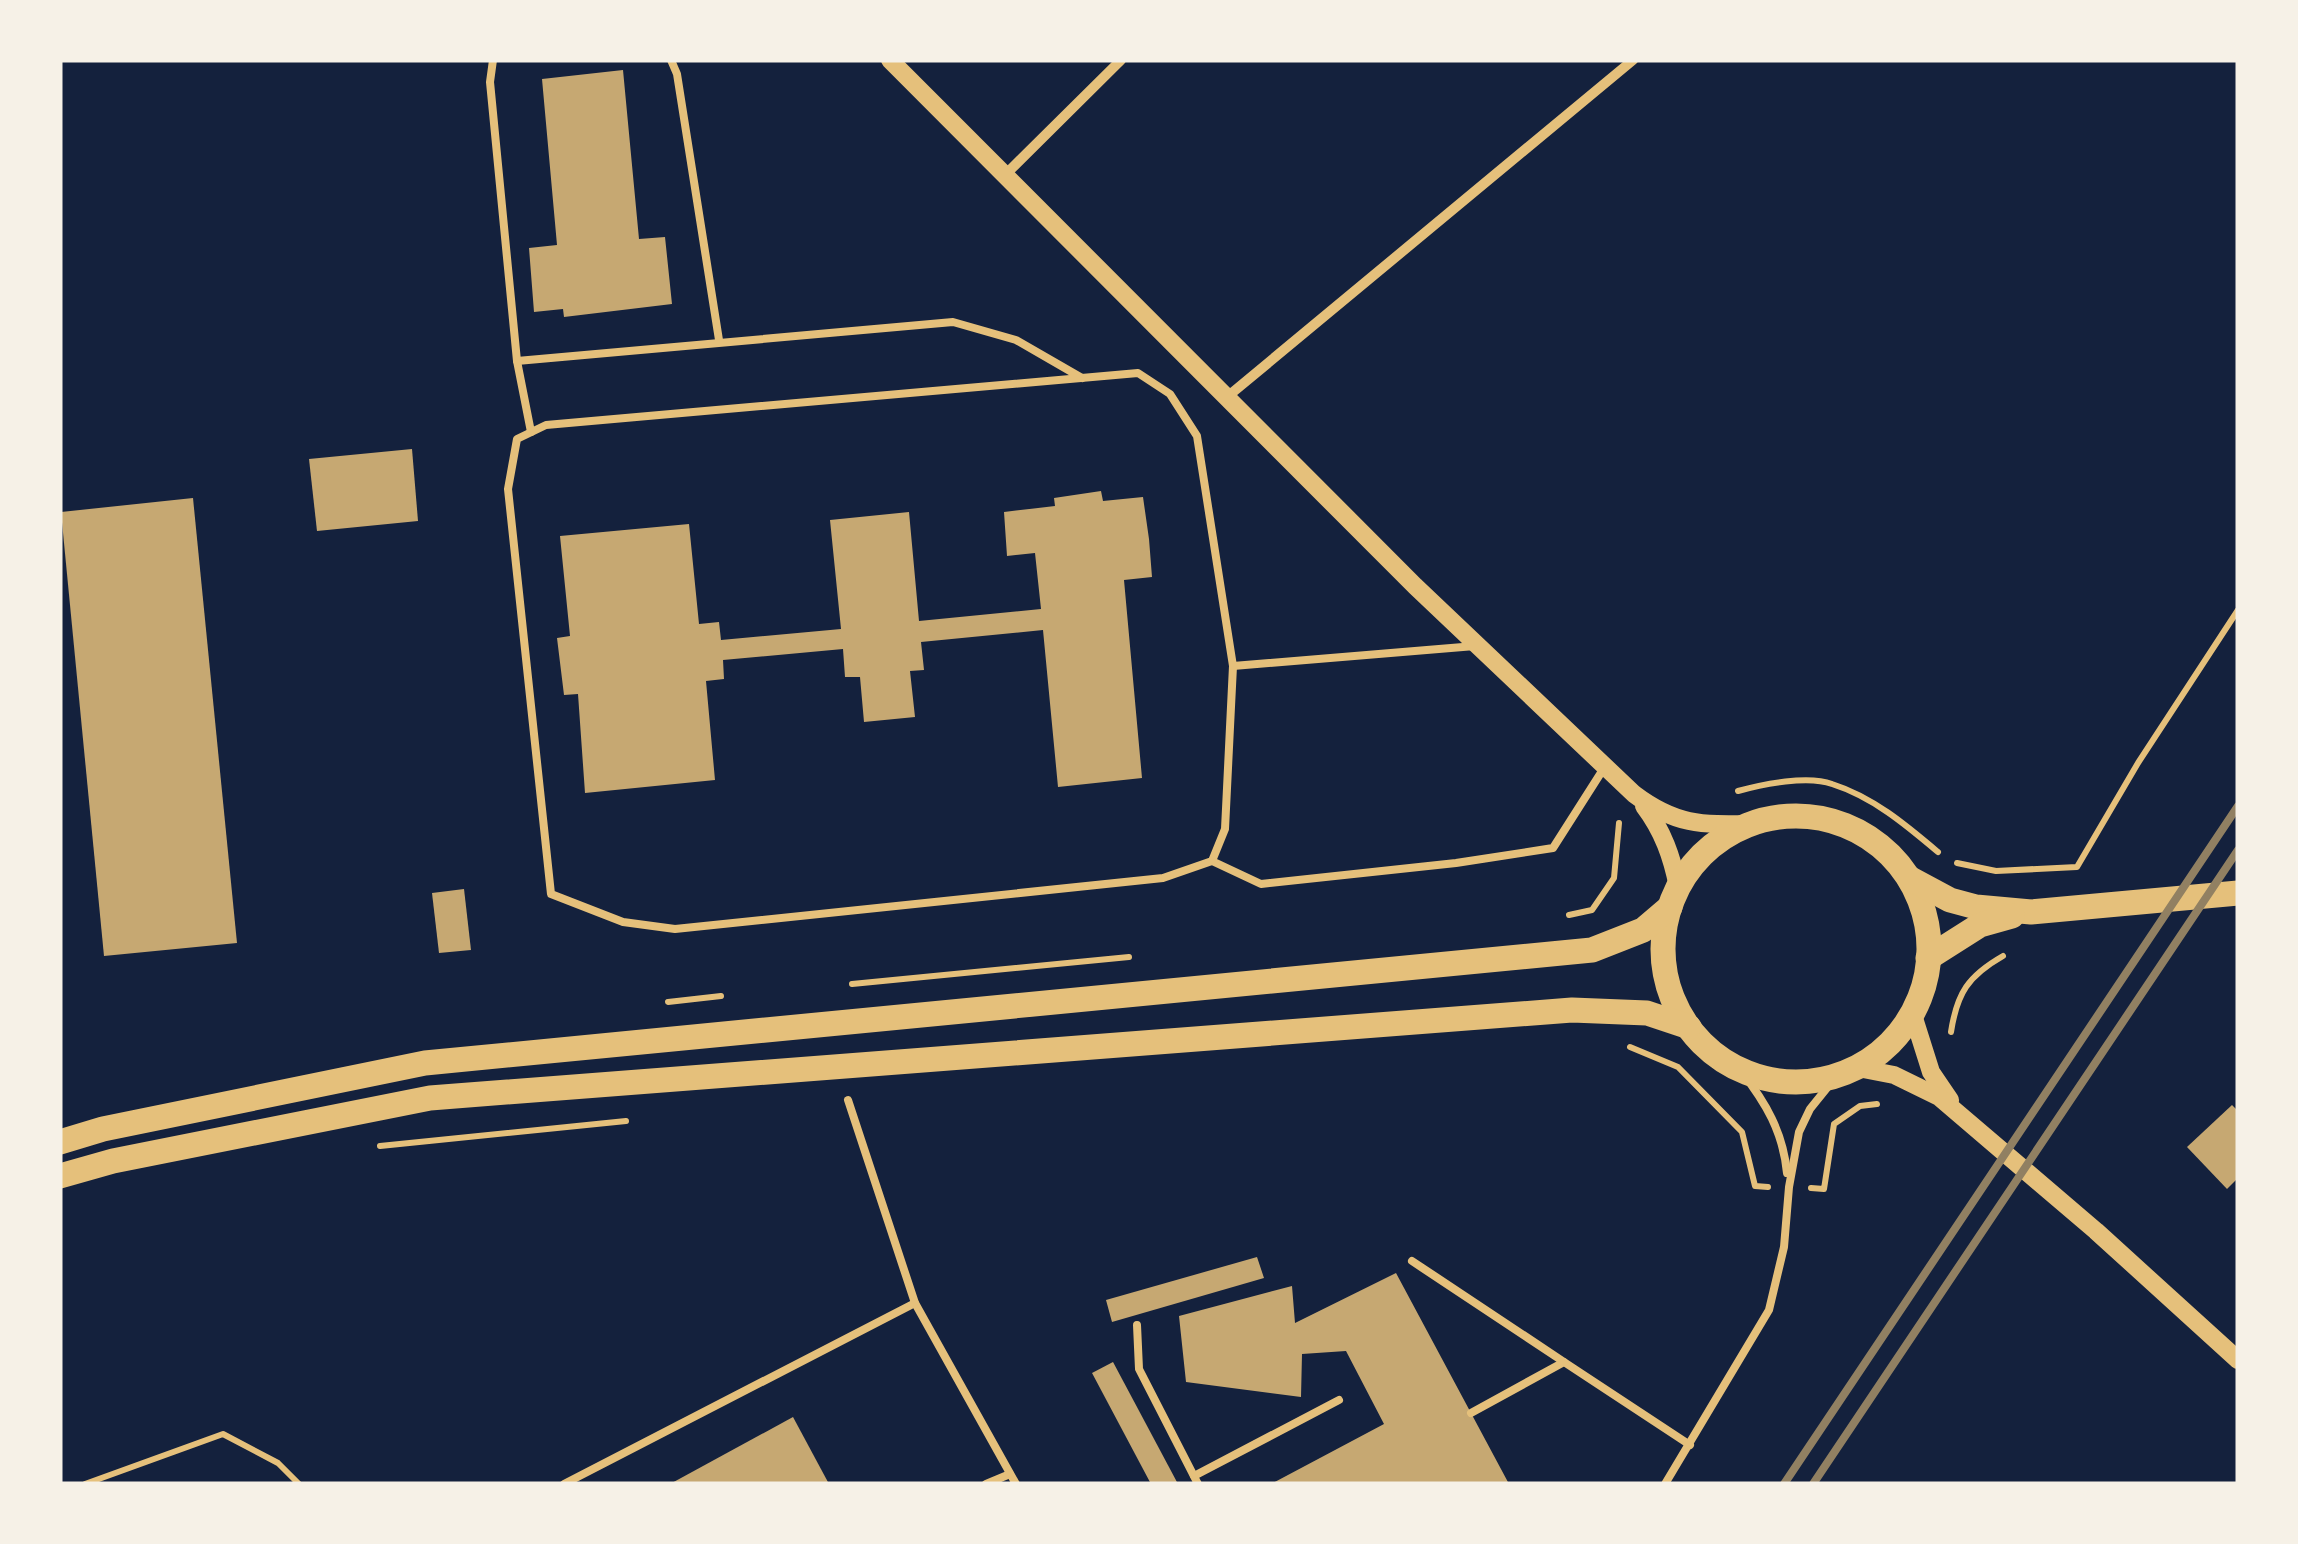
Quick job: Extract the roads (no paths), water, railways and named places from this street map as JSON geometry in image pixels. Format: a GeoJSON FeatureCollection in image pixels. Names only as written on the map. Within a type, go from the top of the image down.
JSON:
{"type":"FeatureCollection","features":[{"type":"Feature","properties":{"kind":"main road"},"geometry":{"type":"LineString","coordinates":[[60,1142],[102,1129],[425,1063],[1566,954],[1616,943],[1643,930],[1674,897],[1692,865],[1709,847],[1769,818],[1809,817],[1849,826],[1882,848],[1909,878],[1927,920],[1928,958],[1923,991],[1913,1015],[1880,1054],[1846,1073],[1804,1083],[1771,1081],[1741,1071],[1706,1047],[1689,1027],[1664,969],[1664,937],[1674,897]]}},
{"type":"Feature","properties":{"kind":"main road"},"geometry":{"type":"LineString","coordinates":[[1909,878],[1950,900],[1976,907],[2031,912]]}},
{"type":"Feature","properties":{"kind":"main road"},"geometry":{"type":"LineString","coordinates":[[1928,958],[1980,925],[2031,912],[2238,893]]}},
{"type":"Feature","properties":{"kind":"main road"},"geometry":{"type":"LineString","coordinates":[[60,1176],[113,1161],[430,1098],[1572,1010],[1647,1013],[1689,1027]]}},
{"type":"Feature","properties":{"kind":"street"},"geometry":{"type":"LineString","coordinates":[[890,60],[1475,646],[1604,768],[1666,816],[1686,822],[1750,824]]}},
{"type":"Feature","properties":{"kind":"street"},"geometry":{"type":"LineString","coordinates":[[1005,175],[1122,60]]}},
{"type":"Feature","properties":{"kind":"street"},"geometry":{"type":"LineString","coordinates":[[1226,397],[1633,60]]}},
{"type":"Feature","properties":{"kind":"street"},"geometry":{"type":"LineString","coordinates":[[1634,794],[1658,824],[1670,850],[1674,897]]}},
{"type":"Feature","properties":{"kind":"street"},"geometry":{"type":"LineString","coordinates":[[1913,1015],[1931,1072],[1963,1116]]}},
{"type":"Feature","properties":{"kind":"street"},"geometry":{"type":"LineString","coordinates":[[1846,1073],[1918,1085],[1963,1116],[2238,1360]]}},
{"type":"Feature","properties":{"kind":"lane"},"geometry":{"type":"LineString","coordinates":[[493,60],[490,82],[517,361],[531,432]]}},
{"type":"Feature","properties":{"kind":"lane"},"geometry":{"type":"LineString","coordinates":[[671,60],[677,74],[720,340]]}},
{"type":"Feature","properties":{"kind":"lane"},"geometry":{"type":"LineString","coordinates":[[517,361],[953,322],[1016,340],[1082,378]]}},
{"type":"Feature","properties":{"kind":"lane"},"geometry":{"type":"LineString","coordinates":[[1212,861],[1225,829],[1234,666],[1198,436],[1170,394],[1138,373],[546,425],[517,439],[508,488],[552,894],[624,922],[675,929],[1163,878],[1212,861],[1261,884],[1456,864],[1553,848],[1604,768]]}},
{"type":"Feature","properties":{"kind":"lane"},"geometry":{"type":"LineString","coordinates":[[1234,666],[1475,646]]}},
{"type":"Feature","properties":{"kind":"lane"},"geometry":{"type":"LineString","coordinates":[[1741,1071],[1766,1102],[1777,1127],[1789,1187]]}},
{"type":"Feature","properties":{"kind":"lane"},"geometry":{"type":"LineString","coordinates":[[1665,1484],[1769,1310],[1784,1247],[1799,1132],[1810,1109],[1846,1073]]}},
{"type":"Feature","properties":{"kind":"lane"},"geometry":{"type":"LineString","coordinates":[[848,1100],[915,1303],[1016,1484]]}},
{"type":"Feature","properties":{"kind":"lane"},"geometry":{"type":"LineString","coordinates":[[1412,1260],[1690,1445]]}},
{"type":"Feature","properties":{"kind":"lane"},"geometry":{"type":"LineString","coordinates":[[564,1484],[915,1303]]}},
{"type":"Feature","properties":{"kind":"lane"},"geometry":{"type":"LineString","coordinates":[[1137,1325],[1138,1369],[1196,1480],[1340,1400]]}},
{"type":"Feature","properties":{"kind":"lane"},"geometry":{"type":"LineString","coordinates":[[1471,1413],[1564,1362]]}},
{"type":"Feature","properties":{"kind":"lane"},"geometry":{"type":"LineString","coordinates":[[986,1484],[1010,1474]]}},
{"type":"Feature","properties":{"kind":"railway"},"geometry":{"type":"LineString","coordinates":[[1784,1484],[2238,806]]}},
{"type":"Feature","properties":{"kind":"railway"},"geometry":{"type":"LineString","coordinates":[[1813,1484],[2238,850]]}}]}
